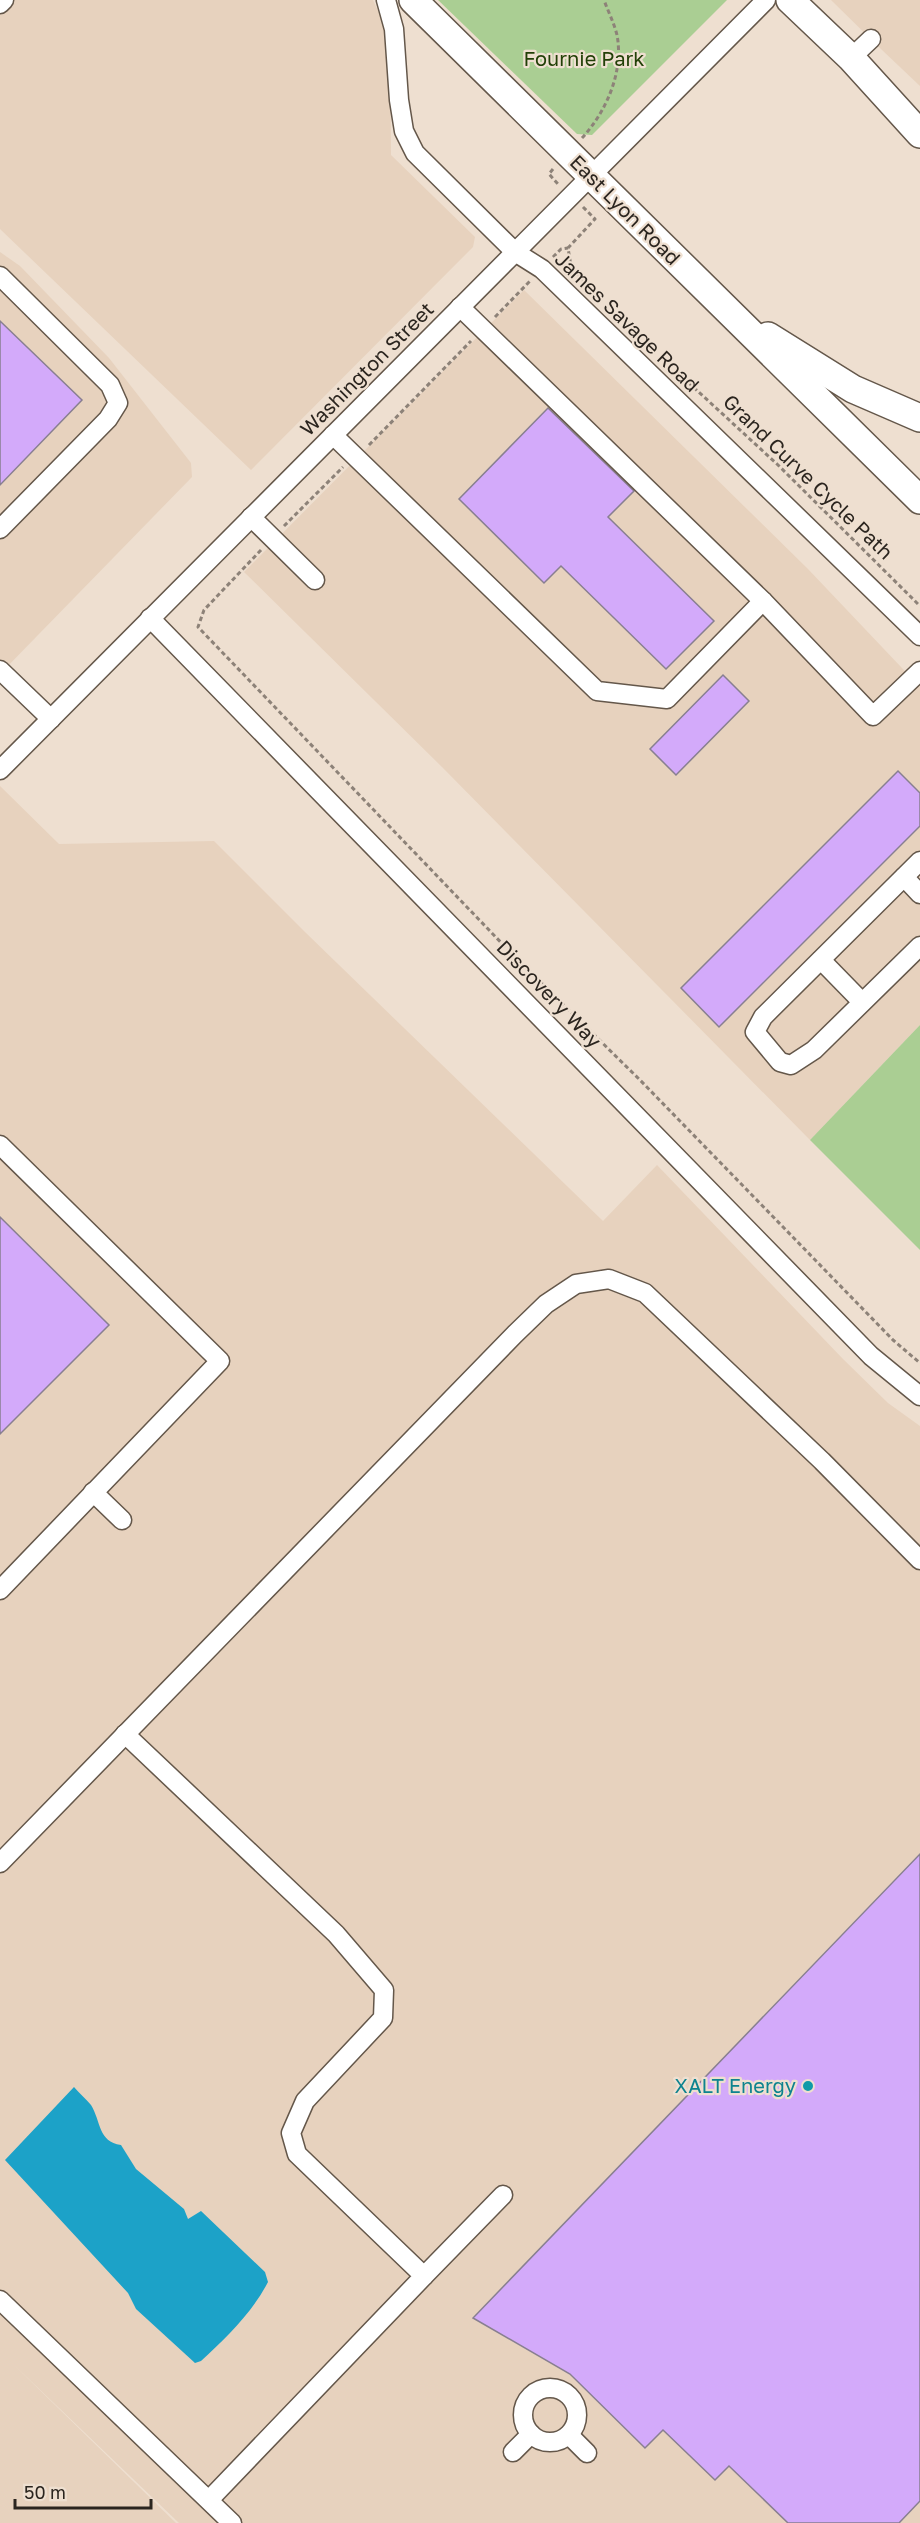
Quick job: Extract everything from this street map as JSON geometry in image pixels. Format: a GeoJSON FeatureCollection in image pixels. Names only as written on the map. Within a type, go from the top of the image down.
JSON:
{"type":"FeatureCollection","features":[{"type":"Feature","properties":{"kind":"highway","name":"East Lyon Road"},"geometry":{"type":"LineString","coordinates":[[413,0],[920,500]]}},
{"type":"Feature","properties":{"kind":"highway"},"geometry":{"type":"LineString","coordinates":[[790,0],[850,58],[920,134]]}},
{"type":"Feature","properties":{"kind":"highway"},"geometry":{"type":"LineString","coordinates":[[737,321],[782,344],[853,389],[920,418]]}},
{"type":"Feature","properties":{"kind":"street"},"geometry":{"type":"LineString","coordinates":[[0,4],[4,0]]}},
{"type":"Feature","properties":{"kind":"street","name":"James Savage Road"},"geometry":{"type":"LineString","coordinates":[[386,0],[394,29],[399,100],[404,131],[415,153],[515,252],[542,269],[920,636]]}},
{"type":"Feature","properties":{"kind":"street","name":"Washington Street"},"geometry":{"type":"LineString","coordinates":[[0,770],[766,0]]}},
{"type":"Feature","properties":{"kind":"street"},"geometry":{"type":"LineString","coordinates":[[850,58],[871,39]]}},
{"type":"Feature","properties":{"kind":"street"},"geometry":{"type":"LineString","coordinates":[[0,276],[110,385],[118,403],[108,419],[0,529]]}},
{"type":"Feature","properties":{"kind":"street"},"geometry":{"type":"LineString","coordinates":[[460,307],[763,601],[873,716],[920,671]]}},
{"type":"Feature","properties":{"kind":"street"},"geometry":{"type":"LineString","coordinates":[[333,435],[597,691],[667,699],[763,601]]}},
{"type":"Feature","properties":{"kind":"street"},"geometry":{"type":"LineString","coordinates":[[251,517],[315,580]]}},
{"type":"Feature","properties":{"kind":"street","name":"Discovery Way"},"geometry":{"type":"LineString","coordinates":[[150,618],[871,1356],[920,1396]]}},
{"type":"Feature","properties":{"kind":"street"},"geometry":{"type":"LineString","coordinates":[[0,670],[51,719]]}},
{"type":"Feature","properties":{"kind":"street"},"geometry":{"type":"LineString","coordinates":[[920,861],[763,1017],[755,1032],[780,1062],[791,1065],[814,1050],[920,946]]}},
{"type":"Feature","properties":{"kind":"street"},"geometry":{"type":"LineString","coordinates":[[904,877],[920,894]]}},
{"type":"Feature","properties":{"kind":"street"},"geometry":{"type":"LineString","coordinates":[[821,960],[862,1002]]}},
{"type":"Feature","properties":{"kind":"street"},"geometry":{"type":"LineString","coordinates":[[0,1145],[220,1361],[0,1590]]}},
{"type":"Feature","properties":{"kind":"street"},"geometry":{"type":"LineString","coordinates":[[0,1863],[522,1326],[546,1304],[576,1284],[609,1279],[645,1293],[822,1461],[920,1560]]}},
{"type":"Feature","properties":{"kind":"street"},"geometry":{"type":"LineString","coordinates":[[93,1492],[122,1520]]}},
{"type":"Feature","properties":{"kind":"street"},"geometry":{"type":"LineString","coordinates":[[125,1734],[336,1934],[384,1990],[383,2018],[304,2101],[291,2133],[297,2154],[424,2276]]}},
{"type":"Feature","properties":{"kind":"street"},"geometry":{"type":"LineString","coordinates":[[209,2500],[503,2195]]}},
{"type":"Feature","properties":{"kind":"street"},"geometry":{"type":"LineString","coordinates":[[0,2300],[232,2523]]}},
{"type":"Feature","properties":{"kind":"street"},"geometry":{"type":"LineString","coordinates":[[556,2388],[570,2397],[575,2404],[577,2420],[569,2435],[562,2440],[545,2442],[531,2434],[524,2419],[526,2402],[539,2390],[556,2388]]}},
{"type":"Feature","properties":{"kind":"street"},"geometry":{"type":"LineString","coordinates":[[513,2452],[531,2434]]}},
{"type":"Feature","properties":{"kind":"street"},"geometry":{"type":"LineString","coordinates":[[569,2435],[587,2452]]}},
{"type":"Feature","properties":{"kind":"path"},"geometry":{"type":"LineString","coordinates":[[604,0],[617,36],[618,64],[606,105],[585,136],[549,174],[595,219],[568,248],[561,249],[384,432],[335,474],[204,610],[198,627],[513,955],[639,1079],[893,1340],[920,1363]]}},
{"type":"Feature","properties":{"kind":"path"},"geometry":{"type":"LineString","coordinates":[[568,248],[571,266],[585,283]]}},
{"type":"Feature","properties":{"kind":"path","name":"Grand Curve Cycle Path"},"geometry":{"type":"LineString","coordinates":[[672,368],[778,465],[920,606]]}},
{"type":"Feature","properties":{"kind":"shaded area"},"geometry":{"type":"Polygon","coordinates":[[[0,0],[373,0],[390,37],[391,155],[475,237],[473,247],[251,470],[0,229],[0,0]]]}},
{"type":"Feature","properties":{"kind":"shaded area"},"geometry":{"type":"Polygon","coordinates":[[[831,0],[920,0],[920,86],[881,49],[831,0]]]}},
{"type":"Feature","properties":{"kind":"shaded area"},"geometry":{"type":"Polygon","coordinates":[[[0,252],[20,266],[109,358],[191,463],[192,477],[0,674],[0,252]]]}},
{"type":"Feature","properties":{"kind":"shaded area"},"geometry":{"type":"Polygon","coordinates":[[[524,290],[808,569],[920,687],[920,1025],[810,1140],[442,767],[244,572],[524,290]]]}},
{"type":"Feature","properties":{"kind":"shaded area"},"geometry":{"type":"Polygon","coordinates":[[[0,786],[59,844],[214,841],[603,1221],[657,1165],[843,1359],[888,1403],[920,1426],[920,2523],[179,2523],[11,2362],[176,2523],[0,2523],[0,1850],[20,1829],[0,1849],[0,786]]]}},
{"type":"Feature","properties":{"kind":"green space","name":"Fournie Park"},"geometry":{"type":"Polygon","coordinates":[[[438,0],[727,0],[592,135],[577,134],[438,0]]]}},
{"type":"Feature","properties":{"kind":"green space"},"geometry":{"type":"Polygon","coordinates":[[[920,1025],[920,1250],[810,1140],[920,1025]]]}},
{"type":"Feature","properties":{"kind":"water"},"geometry":{"type":"Polygon","coordinates":[[[74,2087],[91,2105],[104,2135],[108,2140],[121,2145],[136,2169],[184,2209],[188,2219],[201,2211],[265,2272],[268,2282],[262,2293],[229,2334],[201,2361],[195,2363],[136,2309],[128,2293],[5,2160],[74,2087]]]}},
{"type":"Feature","properties":{"kind":"building"},"geometry":{"type":"Polygon","coordinates":[[[0,321],[82,400],[0,485],[0,321]]]}},
{"type":"Feature","properties":{"kind":"building"},"geometry":{"type":"Polygon","coordinates":[[[548,408],[634,491],[608,517],[714,621],[666,669],[561,566],[544,583],[459,499],[548,408]]]}},
{"type":"Feature","properties":{"kind":"building"},"geometry":{"type":"Polygon","coordinates":[[[723,675],[749,701],[676,775],[650,749],[723,675]]]}},
{"type":"Feature","properties":{"kind":"building"},"geometry":{"type":"Polygon","coordinates":[[[898,771],[920,793],[920,826],[719,1027],[681,988],[898,771]]]}},
{"type":"Feature","properties":{"kind":"building"},"geometry":{"type":"Polygon","coordinates":[[[0,1217],[109,1325],[0,1434],[0,1217]]]}},
{"type":"Feature","properties":{"kind":"building","name":"XALT Energy"},"geometry":{"type":"Polygon","coordinates":[[[920,1854],[920,2501],[899,2523],[788,2523],[729,2466],[715,2480],[663,2430],[645,2448],[570,2374],[473,2318],[920,1854]]]}},
{"type":"Feature","properties":{"kind":"place","name":"XALT Energy"},"geometry":{"type":"Point","coordinates":[808,2086]}}]}
